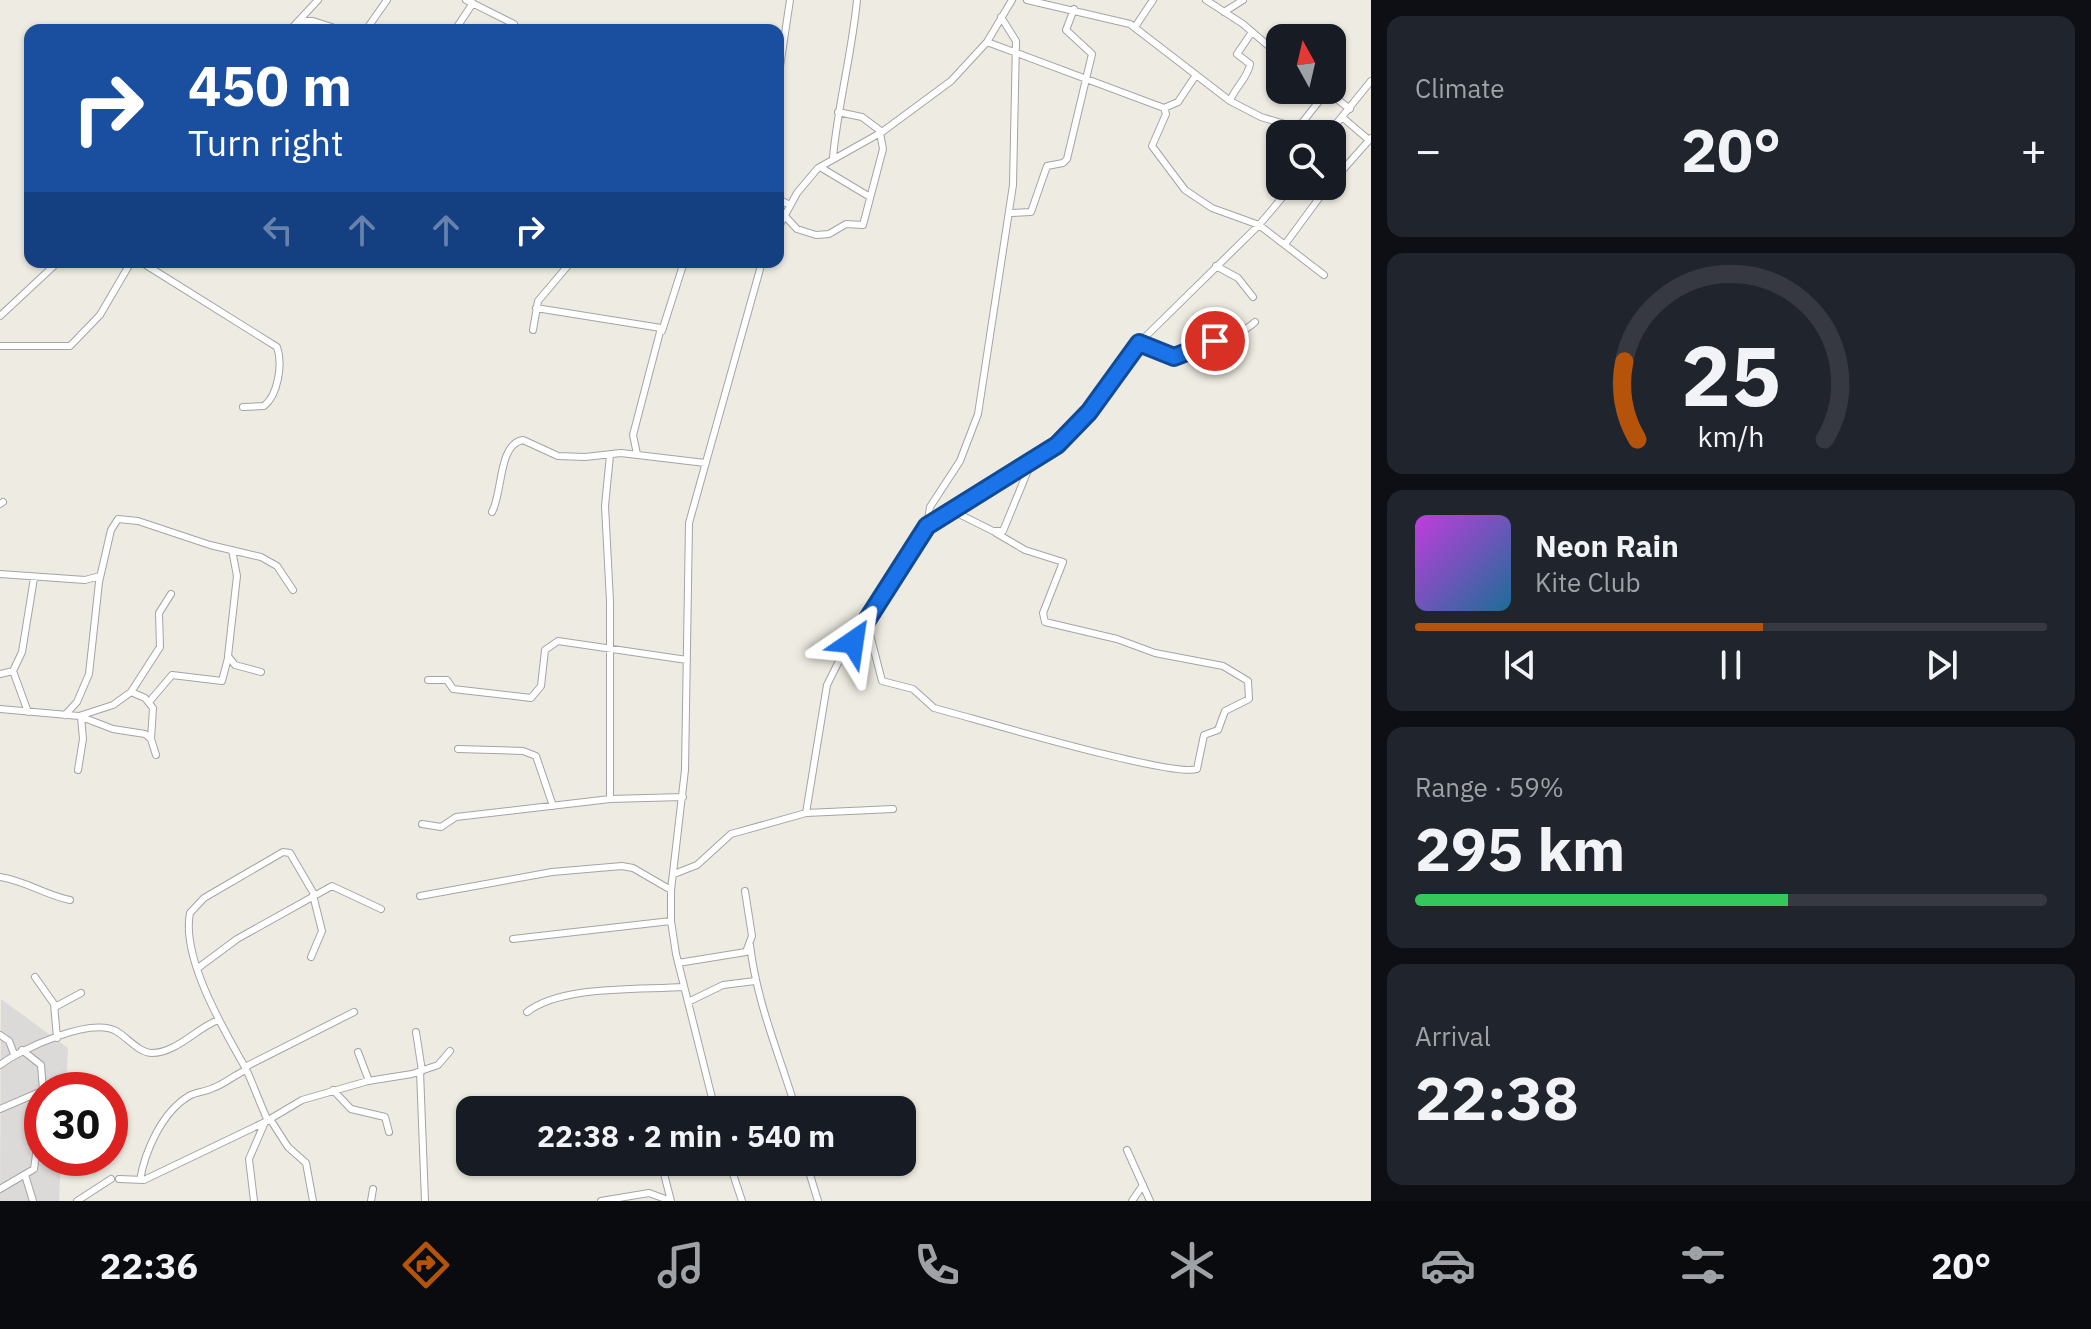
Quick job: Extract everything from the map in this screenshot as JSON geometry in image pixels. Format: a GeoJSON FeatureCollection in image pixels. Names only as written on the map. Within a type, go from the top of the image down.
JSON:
{"type":"FeatureCollection","features":[{"type":"Feature","properties":{"kind":"street"},"geometry":{"type":"LineString","coordinates":[[296,24],[318,0]]}},
{"type":"Feature","properties":{"kind":"street"},"geometry":{"type":"LineString","coordinates":[[370,24],[387,0]]}},
{"type":"Feature","properties":{"kind":"street"},"geometry":{"type":"LineString","coordinates":[[784,40],[790,0]]}},
{"type":"Feature","properties":{"kind":"street"},"geometry":{"type":"LineString","coordinates":[[833,157],[857,0]]}},
{"type":"Feature","properties":{"kind":"street"},"geometry":{"type":"LineString","coordinates":[[838,112],[862,117],[881,132],[883,149],[863,225],[846,224],[829,234],[801,232],[784,215],[820,167],[881,132],[940,91],[987,42],[1012,0]]}},
{"type":"Feature","properties":{"kind":"street"},"geometry":{"type":"LineString","coordinates":[[1027,0],[1114,18],[1135,27],[1230,101],[1296,129],[1315,104]]}},
{"type":"Feature","properties":{"kind":"street"},"geometry":{"type":"LineString","coordinates":[[1135,27],[1153,0]]}},
{"type":"Feature","properties":{"kind":"street"},"geometry":{"type":"LineString","coordinates":[[1206,0],[1266,44]]}},
{"type":"Feature","properties":{"kind":"street"},"geometry":{"type":"LineString","coordinates":[[1224,12],[1243,0]]}},
{"type":"Feature","properties":{"kind":"street"},"geometry":{"type":"LineString","coordinates":[[458,24],[470,2],[514,24]]}},
{"type":"Feature","properties":{"kind":"street"},"geometry":{"type":"LineString","coordinates":[[1011,213],[1031,212],[1047,166],[1066,162],[1092,54],[1066,30],[1074,9]]}},
{"type":"Feature","properties":{"kind":"street"},"geometry":{"type":"LineString","coordinates":[[806,813],[827,685],[838,663],[867,623],[900,565],[927,526],[934,498],[960,461],[973,435],[1011,213],[1016,56],[1013,32],[1001,17]]}},
{"type":"Feature","properties":{"kind":"street"},"geometry":{"type":"LineString","coordinates":[[299,21],[322,24]]}},
{"type":"Feature","properties":{"kind":"street"},"geometry":{"type":"LineString","coordinates":[[1230,101],[1237,83],[1250,68],[1250,64],[1237,54],[1252,32]]}},
{"type":"Feature","properties":{"kind":"street"},"geometry":{"type":"LineString","coordinates":[[987,42],[1016,56],[1164,108],[1178,102],[1196,75]]}},
{"type":"Feature","properties":{"kind":"street"},"geometry":{"type":"LineString","coordinates":[[1340,120],[1371,81]]}},
{"type":"Feature","properties":{"kind":"street"},"geometry":{"type":"LineString","coordinates":[[1344,104],[1350,109]]}},
{"type":"Feature","properties":{"kind":"street"},"geometry":{"type":"LineString","coordinates":[[1164,108],[1166,114],[1155,135],[1154,152],[1185,190],[1205,205],[1259,225],[1324,275]]}},
{"type":"Feature","properties":{"kind":"street"},"geometry":{"type":"LineString","coordinates":[[1342,117],[1370,139],[1346,166]]}},
{"type":"Feature","properties":{"kind":"street"},"geometry":{"type":"LineString","coordinates":[[820,167],[870,197]]}},
{"type":"Feature","properties":{"kind":"street"},"geometry":{"type":"LineString","coordinates":[[927,526],[1057,445],[1089,412],[1139,343],[1259,225],[1280,200]]}},
{"type":"Feature","properties":{"kind":"street"},"geometry":{"type":"LineString","coordinates":[[1286,243],[1318,200]]}},
{"type":"Feature","properties":{"kind":"street"},"geometry":{"type":"LineString","coordinates":[[784,202],[790,205]]}},
{"type":"Feature","properties":{"kind":"street"},"geometry":{"type":"LineString","coordinates":[[1216,266],[1238,278],[1253,297]]}},
{"type":"Feature","properties":{"kind":"street"},"geometry":{"type":"LineString","coordinates":[[0,316],[52,268]]}},
{"type":"Feature","properties":{"kind":"street"},"geometry":{"type":"LineString","coordinates":[[0,346],[70,346],[100,315],[128,268]]}},
{"type":"Feature","properties":{"kind":"street"},"geometry":{"type":"LineString","coordinates":[[151,268],[277,347],[281,365],[271,399],[264,406],[243,407]]}},
{"type":"Feature","properties":{"kind":"street"},"geometry":{"type":"LineString","coordinates":[[533,330],[536,308],[548,285],[565,268]]}},
{"type":"Feature","properties":{"kind":"street"},"geometry":{"type":"LineString","coordinates":[[637,454],[633,435],[682,268]]}},
{"type":"Feature","properties":{"kind":"street"},"geometry":{"type":"LineString","coordinates":[[712,1096],[678,963],[671,921],[671,890],[683,797],[689,523],[760,268]]}},
{"type":"Feature","properties":{"kind":"street"},"geometry":{"type":"LineString","coordinates":[[536,308],[654,324],[666,320]]}},
{"type":"Feature","properties":{"kind":"street"},"geometry":{"type":"LineString","coordinates":[[1139,343],[1179,357],[1215,341],[1237,337],[1255,322]]}},
{"type":"Feature","properties":{"kind":"street"},"geometry":{"type":"LineString","coordinates":[[654,324],[662,331]]}},
{"type":"Feature","properties":{"kind":"street"},"geometry":{"type":"LineString","coordinates":[[492,512],[510,445],[517,441],[558,456],[637,454],[705,463]]}},
{"type":"Feature","properties":{"kind":"street"},"geometry":{"type":"LineString","coordinates":[[610,455],[605,500],[610,799]]}},
{"type":"Feature","properties":{"kind":"street"},"geometry":{"type":"LineString","coordinates":[[996,533],[1007,524],[1031,463]]}},
{"type":"Feature","properties":{"kind":"street"},"geometry":{"type":"LineString","coordinates":[[867,623],[880,678],[886,684],[913,689],[934,708],[1182,771],[1197,769],[1204,735],[1218,730],[1225,711],[1249,699],[1248,681],[1223,666],[1155,653],[1117,639],[1045,622],[1043,613],[1063,562],[1025,550],[951,510]]}},
{"type":"Feature","properties":{"kind":"street"},"geometry":{"type":"LineString","coordinates":[[65,715],[77,702],[89,674],[100,576],[111,530],[118,519],[147,524],[248,554],[277,566],[293,590]]}},
{"type":"Feature","properties":{"kind":"street"},"geometry":{"type":"LineString","coordinates":[[149,702],[172,675],[222,681],[228,656],[236,563],[232,550]]}},
{"type":"Feature","properties":{"kind":"street"},"geometry":{"type":"LineString","coordinates":[[236,563],[248,554]]}},
{"type":"Feature","properties":{"kind":"street"},"geometry":{"type":"LineString","coordinates":[[0,574],[85,580],[100,576]]}},
{"type":"Feature","properties":{"kind":"street"},"geometry":{"type":"LineString","coordinates":[[28,712],[13,671],[22,652],[34,578]]}},
{"type":"Feature","properties":{"kind":"street"},"geometry":{"type":"LineString","coordinates":[[80,717],[121,702],[131,692],[160,647],[159,613],[171,594]]}},
{"type":"Feature","properties":{"kind":"street"},"geometry":{"type":"LineString","coordinates":[[428,680],[447,680],[453,689],[470,692],[531,698],[541,686],[545,650],[553,642],[571,641],[609,650],[687,660]]}},
{"type":"Feature","properties":{"kind":"street"},"geometry":{"type":"LineString","coordinates":[[228,656],[235,665],[261,672]]}},
{"type":"Feature","properties":{"kind":"street"},"geometry":{"type":"LineString","coordinates":[[0,674],[13,671]]}},
{"type":"Feature","properties":{"kind":"street"},"geometry":{"type":"LineString","coordinates":[[131,692],[149,702],[153,713],[151,739],[156,755]]}},
{"type":"Feature","properties":{"kind":"street"},"geometry":{"type":"LineString","coordinates":[[0,709],[80,717],[113,729],[145,734],[151,739]]}},
{"type":"Feature","properties":{"kind":"street"},"geometry":{"type":"LineString","coordinates":[[78,770],[83,739],[80,717]]}},
{"type":"Feature","properties":{"kind":"street"},"geometry":{"type":"LineString","coordinates":[[458,749],[523,751],[536,756],[553,806]]}},
{"type":"Feature","properties":{"kind":"street"},"geometry":{"type":"LineString","coordinates":[[422,824],[441,827],[456,817],[610,799],[683,797]]}},
{"type":"Feature","properties":{"kind":"street"},"geometry":{"type":"LineString","coordinates":[[674,874],[702,861],[731,834],[806,813],[893,809]]}},
{"type":"Feature","properties":{"kind":"street"},"geometry":{"type":"LineString","coordinates":[[311,957],[322,931],[314,895],[287,852],[204,898],[194,907],[188,920],[198,968],[218,1020],[245,1069],[268,1121],[288,1147],[306,1163],[313,1201]]}},
{"type":"Feature","properties":{"kind":"street"},"geometry":{"type":"LineString","coordinates":[[420,896],[552,872],[622,866],[633,868],[671,890]]}},
{"type":"Feature","properties":{"kind":"street"},"geometry":{"type":"LineString","coordinates":[[0,877],[36,885],[51,896],[70,900]]}},
{"type":"Feature","properties":{"kind":"street"},"geometry":{"type":"LineString","coordinates":[[198,968],[237,939],[332,886],[381,909]]}},
{"type":"Feature","properties":{"kind":"street"},"geometry":{"type":"LineString","coordinates":[[745,891],[755,981],[792,1096]]}},
{"type":"Feature","properties":{"kind":"street"},"geometry":{"type":"LineString","coordinates":[[513,939],[671,921]]}},
{"type":"Feature","properties":{"kind":"street"},"geometry":{"type":"LineString","coordinates":[[678,963],[738,955],[750,945]]}},
{"type":"Feature","properties":{"kind":"street"},"geometry":{"type":"LineString","coordinates":[[35,977],[45,986],[55,1007],[57,1038]]}},
{"type":"Feature","properties":{"kind":"street"},"geometry":{"type":"LineString","coordinates":[[688,1002],[723,985],[755,981]]}},
{"type":"Feature","properties":{"kind":"street"},"geometry":{"type":"LineString","coordinates":[[527,1012],[547,999],[559,997],[684,987]]}},
{"type":"Feature","properties":{"kind":"street"},"geometry":{"type":"LineString","coordinates":[[55,1007],[81,993]]}},
{"type":"Feature","properties":{"kind":"street"},"geometry":{"type":"LineString","coordinates":[[140,1180],[143,1162],[161,1125],[191,1095],[215,1088],[354,1012]]}},
{"type":"Feature","properties":{"kind":"street"},"geometry":{"type":"LineString","coordinates":[[0,1065],[22,1050],[57,1038],[106,1028],[152,1053],[166,1049],[218,1020]]}},
{"type":"Feature","properties":{"kind":"street"},"geometry":{"type":"LineString","coordinates":[[416,1032],[421,1071],[425,1201]]}},
{"type":"Feature","properties":{"kind":"street"},"geometry":{"type":"LineString","coordinates":[[0,1035],[9,1041],[14,1054]]}},
{"type":"Feature","properties":{"kind":"street"},"geometry":{"type":"LineString","coordinates":[[22,1050],[41,1065],[42,1072]]}},
{"type":"Feature","properties":{"kind":"street"},"geometry":{"type":"LineString","coordinates":[[77,1201],[115,1179],[140,1180],[268,1121],[302,1100],[369,1081],[421,1071],[438,1065],[450,1051]]}},
{"type":"Feature","properties":{"kind":"street"},"geometry":{"type":"LineString","coordinates":[[358,1052],[369,1081]]}},
{"type":"Feature","properties":{"kind":"street"},"geometry":{"type":"LineString","coordinates":[[333,1090],[351,1109],[385,1117],[389,1132]]}},
{"type":"Feature","properties":{"kind":"street"},"geometry":{"type":"LineString","coordinates":[[0,1109],[24,1099]]}},
{"type":"Feature","properties":{"kind":"street"},"geometry":{"type":"LineString","coordinates":[[254,1201],[249,1159],[268,1121]]}},
{"type":"Feature","properties":{"kind":"street"},"geometry":{"type":"LineString","coordinates":[[1127,1150],[1150,1201]]}},
{"type":"Feature","properties":{"kind":"street"},"geometry":{"type":"LineString","coordinates":[[0,1189],[24,1176]]}},
{"type":"Feature","properties":{"kind":"street"},"geometry":{"type":"LineString","coordinates":[[25,1176],[33,1201]]}},
{"type":"Feature","properties":{"kind":"street"},"geometry":{"type":"LineString","coordinates":[[665,1176],[671,1201]]}},
{"type":"Feature","properties":{"kind":"street"},"geometry":{"type":"LineString","coordinates":[[734,1176],[742,1201]]}},
{"type":"Feature","properties":{"kind":"street"},"geometry":{"type":"LineString","coordinates":[[810,1176],[818,1201]]}},
{"type":"Feature","properties":{"kind":"street"},"geometry":{"type":"LineString","coordinates":[[1132,1201],[1143,1185]]}},
{"type":"Feature","properties":{"kind":"street"},"geometry":{"type":"LineString","coordinates":[[371,1201],[373,1189]]}},
{"type":"Feature","properties":{"kind":"street"},"geometry":{"type":"LineString","coordinates":[[601,1201],[649,1193],[671,1201]]}},
{"type":"Feature","properties":{"kind":"shaded area"},"geometry":{"type":"Polygon","coordinates":[[[1,999],[68,1048],[67,1072],[24,1072],[24,1176],[60,1176],[59,1201],[0,1201],[1,999]]]}},
{"type":"Feature","properties":{"kind":"route"},"geometry":{"type":"LineString","coordinates":[[853,642],[927,526],[1057,445],[1089,412],[1139,343],[1179,357],[1215,341]]}}]}
